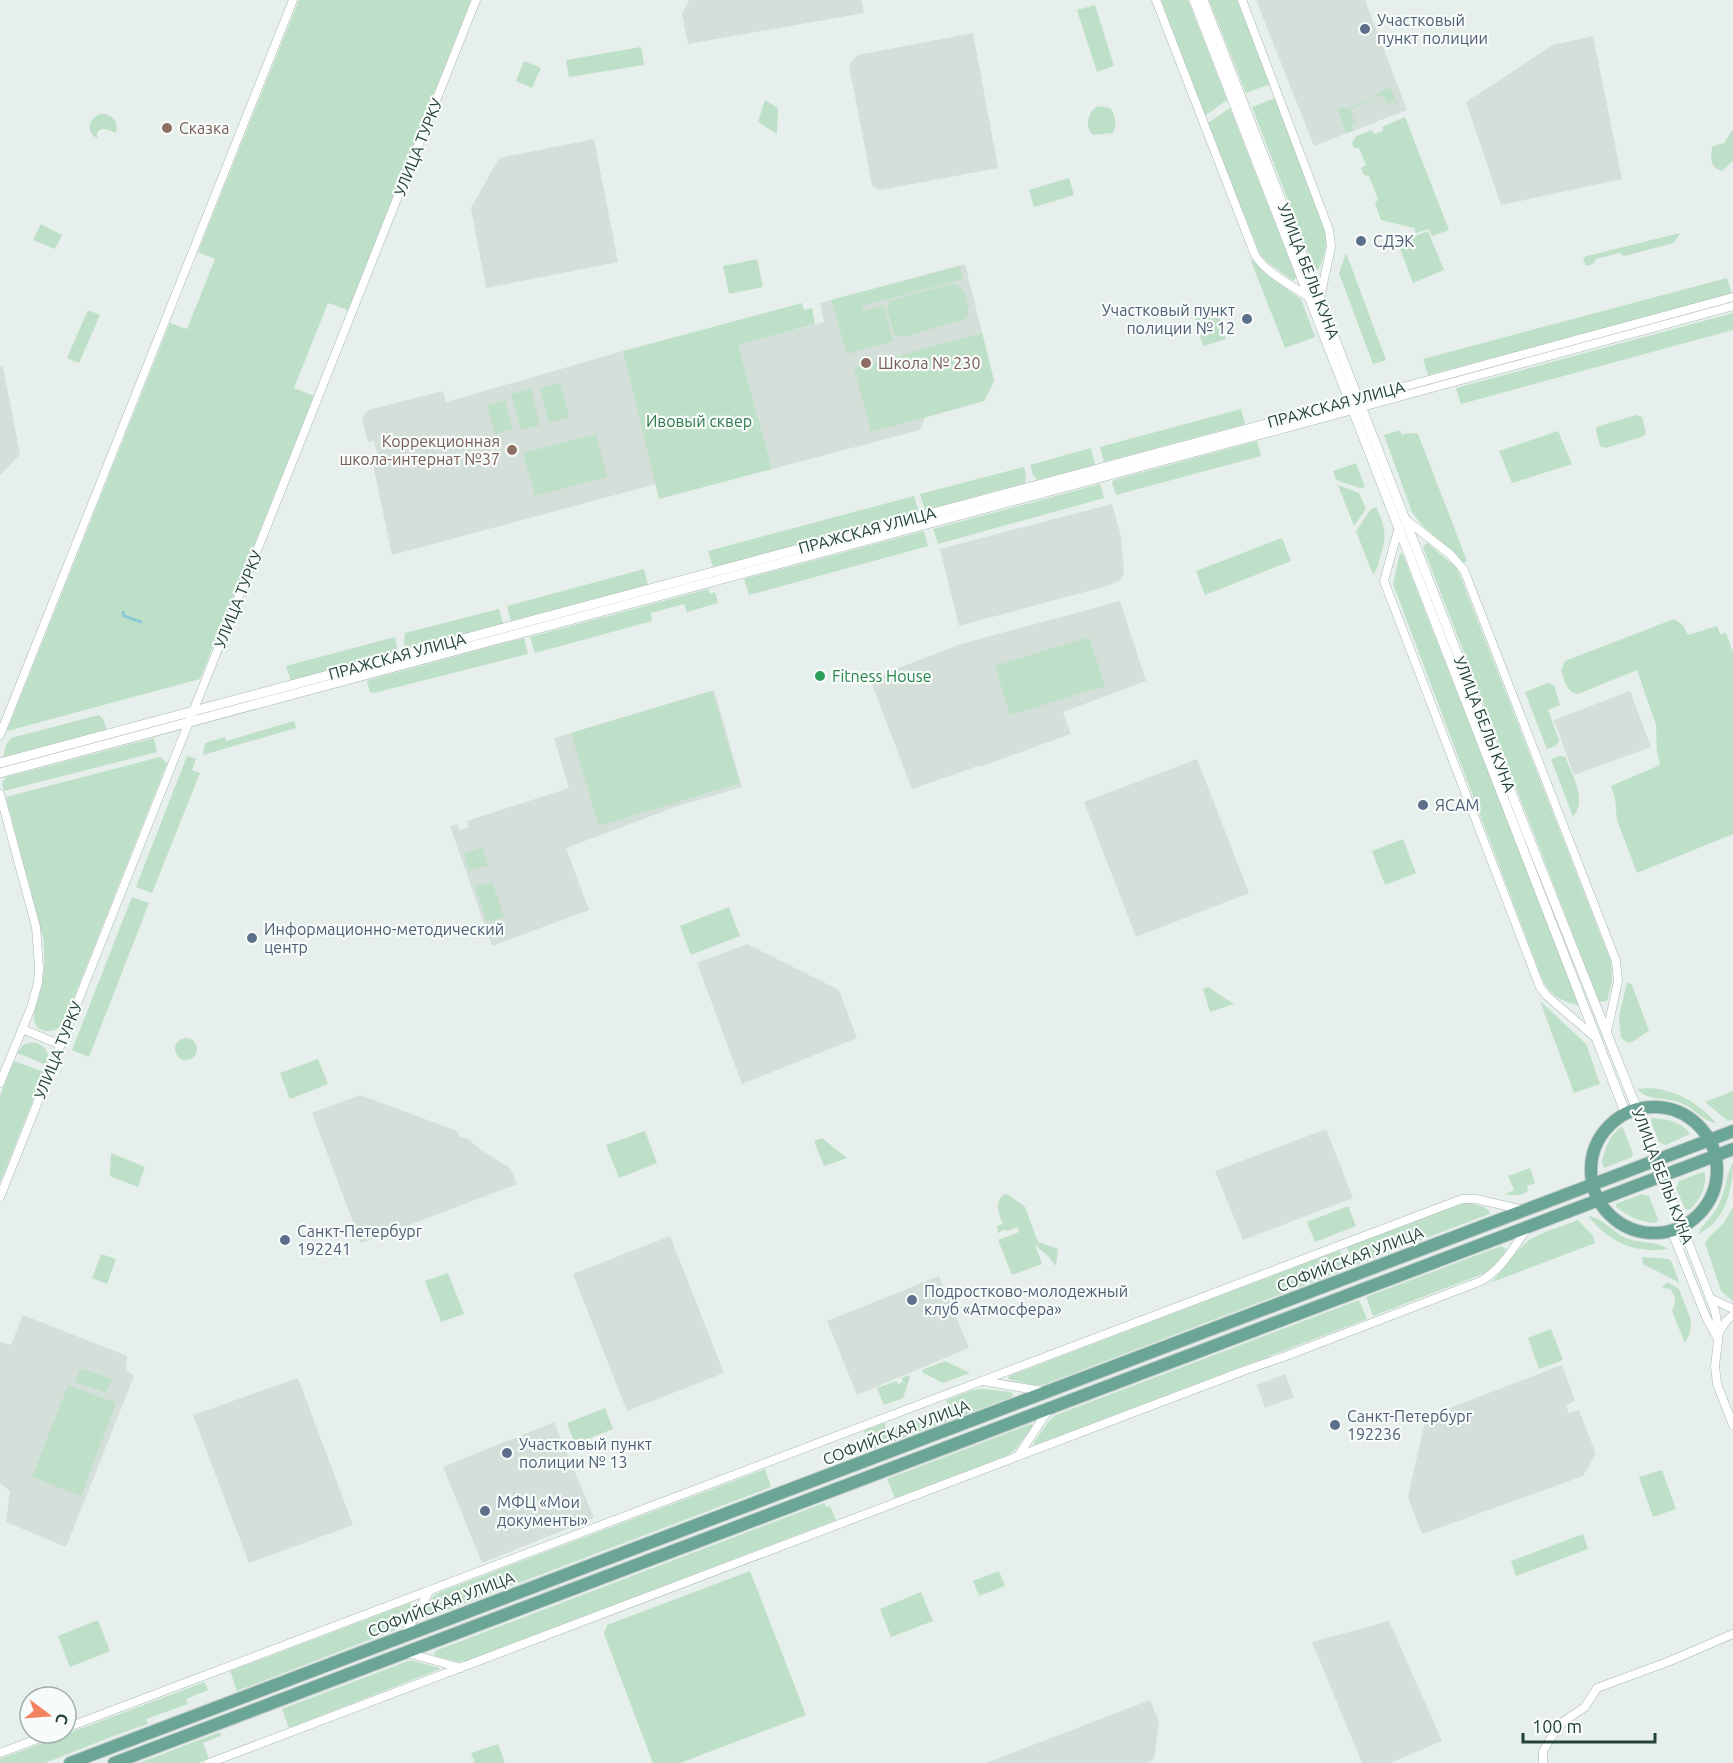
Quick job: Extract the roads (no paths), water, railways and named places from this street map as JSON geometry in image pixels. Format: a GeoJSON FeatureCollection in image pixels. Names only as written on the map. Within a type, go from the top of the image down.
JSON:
{"type":"FeatureCollection","features":[{"type":"Feature","properties":{"kind":"main road"},"geometry":{"type":"LineString","coordinates":[[1659,1108],[1681,1115],[1700,1128],[1710,1140],[1715,1156],[1715,1180],[1710,1196],[1702,1210],[1678,1229],[1653,1234],[1634,1230],[1609,1215],[1597,1200],[1592,1185],[1591,1167],[1596,1148],[1604,1131],[1617,1118],[1631,1109],[1659,1108]]}},
{"type":"Feature","properties":{"kind":"main road","name":"СОФИЙСКАЯ УЛИЦА"},"geometry":{"type":"LineString","coordinates":[[70,1763],[1733,1131]]}},
{"type":"Feature","properties":{"kind":"main road","name":"СОФИЙСКАЯ УЛИЦА"},"geometry":{"type":"LineString","coordinates":[[114,1763],[1733,1149]]}},
{"type":"Feature","properties":{"kind":"main road"},"geometry":{"type":"LineString","coordinates":[[1124,1363],[1129,1378]]}},
{"type":"Feature","properties":{"kind":"main road"},"geometry":{"type":"LineString","coordinates":[[319,1668],[324,1683]]}},
{"type":"Feature","properties":{"kind":"street"},"geometry":{"type":"LineString","coordinates":[[0,735],[293,0]]}},
{"type":"Feature","properties":{"kind":"street","name":"УЛИЦА ТУРКУ"},"geometry":{"type":"LineString","coordinates":[[0,1197],[476,0]]}},
{"type":"Feature","properties":{"kind":"street"},"geometry":{"type":"LineString","coordinates":[[1156,0],[1255,255],[1260,264],[1309,297]]}},
{"type":"Feature","properties":{"kind":"street","name":"УЛИЦА БЕЛЫ КУНА"},"geometry":{"type":"LineString","coordinates":[[1194,0],[1350,405],[1402,523],[1606,1034],[1631,1109]]}},
{"type":"Feature","properties":{"kind":"street","name":"УЛИЦА БЕЛЫ КУНА"},"geometry":{"type":"LineString","coordinates":[[1203,0],[1360,403],[1402,523],[1598,1040],[1657,1159],[1706,1317],[1719,1335]]}},
{"type":"Feature","properties":{"kind":"street"},"geometry":{"type":"LineString","coordinates":[[1242,0],[1329,230],[1331,247],[1320,298]]}},
{"type":"Feature","properties":{"kind":"street","name":"ПРАЖСКАЯ УЛИЦА"},"geometry":{"type":"LineString","coordinates":[[1360,403],[1733,297]]}},
{"type":"Feature","properties":{"kind":"street","name":"ПРАЖСКАЯ УЛИЦА"},"geometry":{"type":"LineString","coordinates":[[0,763],[1350,405],[1733,306]]}},
{"type":"Feature","properties":{"kind":"street","name":"ПРАЖСКАЯ УЛИЦА"},"geometry":{"type":"LineString","coordinates":[[0,773],[1350,405]]}},
{"type":"Feature","properties":{"kind":"street"},"geometry":{"type":"LineString","coordinates":[[1598,1040],[1543,991],[1384,581],[1402,523],[1450,554],[1464,570],[1616,961],[1618,981],[1606,1034]]}},
{"type":"Feature","properties":{"kind":"street"},"geometry":{"type":"LineString","coordinates":[[0,794],[36,927],[39,952],[38,983],[31,1008],[0,1083]]}},
{"type":"Feature","properties":{"kind":"street"},"geometry":{"type":"LineString","coordinates":[[22,1029],[61,1045]]}},
{"type":"Feature","properties":{"kind":"street"},"geometry":{"type":"LineString","coordinates":[[78,1723],[1462,1199],[1476,1199],[1526,1210]]}},
{"type":"Feature","properties":{"kind":"street"},"geometry":{"type":"LineString","coordinates":[[209,1763],[1481,1281],[1502,1264],[1529,1227]]}},
{"type":"Feature","properties":{"kind":"street","name":"УЛИЦА БЕЛЫ КУНА"},"geometry":{"type":"LineString","coordinates":[[1678,1229],[1712,1299],[1719,1335]]}},
{"type":"Feature","properties":{"kind":"street"},"geometry":{"type":"LineString","coordinates":[[1712,1299],[1733,1309]]}},
{"type":"Feature","properties":{"kind":"street"},"geometry":{"type":"LineString","coordinates":[[1733,1315],[1727,1320],[1719,1335],[1715,1366],[1717,1384],[1733,1425]]}},
{"type":"Feature","properties":{"kind":"street"},"geometry":{"type":"LineString","coordinates":[[982,1381],[1047,1392]]}},
{"type":"Feature","properties":{"kind":"street"},"geometry":{"type":"LineString","coordinates":[[1017,1457],[1050,1408]]}},
{"type":"Feature","properties":{"kind":"street"},"geometry":{"type":"LineString","coordinates":[[403,1636],[430,1590]]}},
{"type":"Feature","properties":{"kind":"street"},"geometry":{"type":"LineString","coordinates":[[1543,1763],[1543,1751],[1554,1733],[1564,1721],[1585,1707],[1597,1688],[1670,1661],[1733,1634]]}},
{"type":"Feature","properties":{"kind":"street"},"geometry":{"type":"LineString","coordinates":[[406,1652],[461,1668]]}},
{"type":"Feature","properties":{"kind":"street"},"geometry":{"type":"LineString","coordinates":[[0,1753],[21,1745]]}},
{"type":"Feature","properties":{"kind":"waterway"},"geometry":{"type":"LineString","coordinates":[[123,612],[124,616],[141,622]]}},
{"type":"Feature","properties":{"kind":"place","name":"Участковый пункт полиции"},"geometry":{"type":"Point","coordinates":[1365,29]}},
{"type":"Feature","properties":{"kind":"place","name":"Сказка"},"geometry":{"type":"Point","coordinates":[167,128]}},
{"type":"Feature","properties":{"kind":"place","name":"СДЭК"},"geometry":{"type":"Point","coordinates":[1361,241]}},
{"type":"Feature","properties":{"kind":"place","name":"Участковый пункт полиции № 12"},"geometry":{"type":"Point","coordinates":[1247,319]}},
{"type":"Feature","properties":{"kind":"place","name":"Школа № 230"},"geometry":{"type":"Point","coordinates":[866,363]}},
{"type":"Feature","properties":{"kind":"place","name":"Коррекционная школа-интернат №37"},"geometry":{"type":"Point","coordinates":[512,450]}},
{"type":"Feature","properties":{"kind":"place","name":"Fitness House"},"geometry":{"type":"Point","coordinates":[820,676]}},
{"type":"Feature","properties":{"kind":"place","name":"ЯСАМ"},"geometry":{"type":"Point","coordinates":[1423,805]}},
{"type":"Feature","properties":{"kind":"place","name":"Информационно-методический центр"},"geometry":{"type":"Point","coordinates":[252,938]}},
{"type":"Feature","properties":{"kind":"place","name":"Санкт-Петербург 192241"},"geometry":{"type":"Point","coordinates":[285,1240]}},
{"type":"Feature","properties":{"kind":"place","name":"Подростково-молодежный клуб «Атмосфера»"},"geometry":{"type":"Point","coordinates":[912,1300]}},
{"type":"Feature","properties":{"kind":"place","name":"Санкт-Петербург 192236"},"geometry":{"type":"Point","coordinates":[1335,1425]}},
{"type":"Feature","properties":{"kind":"place","name":"Участковый пункт полиции № 13"},"geometry":{"type":"Point","coordinates":[507,1453]}},
{"type":"Feature","properties":{"kind":"place","name":"МФЦ «Мои документы»"},"geometry":{"type":"Point","coordinates":[485,1511]}},
{"type":"Feature","properties":{"kind":"park label","name":"Ивовый сквер"},"geometry":{"type":"Point","coordinates":[699,421]}}]}
